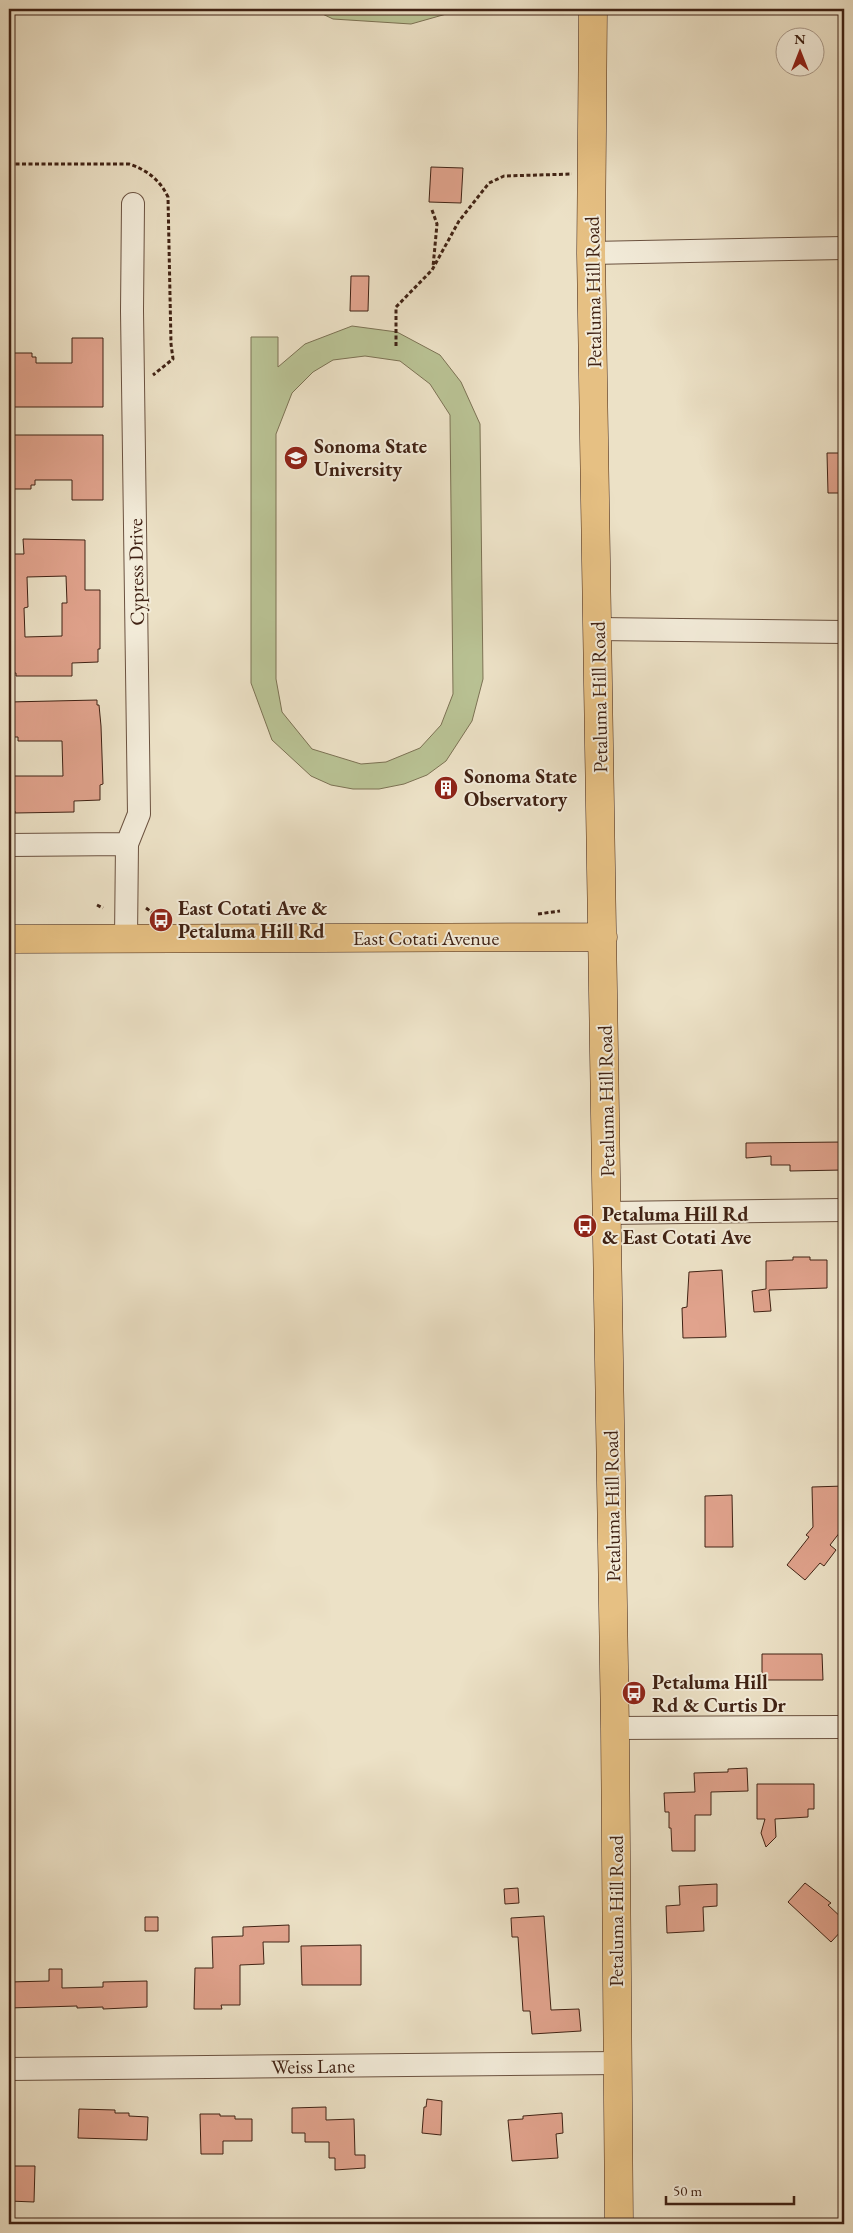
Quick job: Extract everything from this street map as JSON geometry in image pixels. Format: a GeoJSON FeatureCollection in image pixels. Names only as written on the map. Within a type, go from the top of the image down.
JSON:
{"type":"FeatureCollection","features":[{"type":"Feature","properties":{"kind":"main road","name":"Petaluma Hill Road"},"geometry":{"type":"LineString","coordinates":[[593,9],[592,253],[608,1213],[619,2224]]}},
{"type":"Feature","properties":{"kind":"main road","name":"East Cotati Avenue"},"geometry":{"type":"LineString","coordinates":[[9,939],[603,937]]}},
{"type":"Feature","properties":{"kind":"street","name":"Cypress Drive"},"geometry":{"type":"LineString","coordinates":[[126,938],[127,844],[138,814],[132,311],[133,204]]}},
{"type":"Feature","properties":{"kind":"street"},"geometry":{"type":"LineString","coordinates":[[592,253],[844,248]]}},
{"type":"Feature","properties":{"kind":"street"},"geometry":{"type":"LineString","coordinates":[[598,629],[844,632]]}},
{"type":"Feature","properties":{"kind":"street"},"geometry":{"type":"LineString","coordinates":[[9,845],[127,844]]}},
{"type":"Feature","properties":{"kind":"street"},"geometry":{"type":"LineString","coordinates":[[608,1213],[844,1210]]}},
{"type":"Feature","properties":{"kind":"street"},"geometry":{"type":"LineString","coordinates":[[615,1728],[844,1727]]}},
{"type":"Feature","properties":{"kind":"street","name":"Weiss Lane"},"geometry":{"type":"LineString","coordinates":[[9,2069],[618,2063]]}},
{"type":"Feature","properties":{"kind":"path"},"geometry":{"type":"LineString","coordinates":[[396,346],[396,307],[432,270],[459,221],[489,183],[504,176],[592,174]]}},
{"type":"Feature","properties":{"kind":"path"},"geometry":{"type":"LineString","coordinates":[[432,210],[437,224],[432,270]]}},
{"type":"Feature","properties":{"kind":"path"},"geometry":{"type":"LineString","coordinates":[[96,904],[103,908]]}},
{"type":"Feature","properties":{"kind":"green space"},"geometry":{"type":"Polygon","coordinates":[[[9,9],[13,9],[13,34],[9,34],[9,9]]]}},
{"type":"Feature","properties":{"kind":"green space"},"geometry":{"type":"Polygon","coordinates":[[[312,9],[464,9],[411,24],[333,19],[312,9]]]}},
{"type":"Feature","properties":{"kind":"green space"},"geometry":{"type":"Polygon","coordinates":[[[352,326],[397,332],[440,355],[461,382],[480,424],[483,679],[472,721],[446,761],[427,775],[404,784],[379,789],[353,789],[331,785],[311,776],[272,740],[251,683],[251,337],[278,337],[278,367],[305,344],[352,326]],[[365,356],[333,360],[313,372],[292,393],[276,434],[276,679],[282,712],[312,749],[361,764],[386,762],[420,748],[441,725],[453,694],[450,415],[430,384],[400,361],[365,356]]]}},
{"type":"Feature","properties":{"kind":"building"},"geometry":{"type":"Polygon","coordinates":[[[431,167],[463,168],[461,203],[429,202],[431,167]]]}},
{"type":"Feature","properties":{"kind":"building"},"geometry":{"type":"Polygon","coordinates":[[[351,276],[369,276],[368,311],[350,311],[351,276]]]}},
{"type":"Feature","properties":{"kind":"building"},"geometry":{"type":"Polygon","coordinates":[[[72,338],[103,338],[103,407],[9,407],[9,353],[32,353],[32,357],[36,357],[36,363],[72,363],[72,338]]]}},
{"type":"Feature","properties":{"kind":"building"},"geometry":{"type":"Polygon","coordinates":[[[9,435],[103,435],[103,500],[72,500],[72,480],[35,480],[35,485],[31,485],[31,489],[9,489],[9,435]]]}},
{"type":"Feature","properties":{"kind":"building"},"geometry":{"type":"Polygon","coordinates":[[[827,453],[844,453],[844,493],[828,493],[827,453]]]}},
{"type":"Feature","properties":{"kind":"building"},"geometry":{"type":"Polygon","coordinates":[[[23,539],[85,540],[85,590],[100,590],[100,649],[98,649],[98,662],[72,663],[72,676],[16,676],[16,673],[9,673],[9,554],[24,554],[23,539]],[[66,576],[27,577],[28,607],[24,608],[25,637],[62,636],[62,603],[67,603],[66,576]]]}},
{"type":"Feature","properties":{"kind":"building"},"geometry":{"type":"Polygon","coordinates":[[[97,700],[101,726],[103,784],[100,785],[100,800],[74,801],[74,812],[15,813],[15,811],[9,811],[9,776],[63,776],[62,741],[18,741],[18,737],[9,737],[9,702],[97,700]]]}},
{"type":"Feature","properties":{"kind":"building"},"geometry":{"type":"Polygon","coordinates":[[[843,1142],[843,1170],[790,1171],[790,1165],[771,1165],[771,1156],[746,1158],[746,1143],[843,1142]]]}},
{"type":"Feature","properties":{"kind":"building"},"geometry":{"type":"Polygon","coordinates":[[[793,1257],[827,1260],[827,1288],[769,1290],[771,1311],[754,1312],[752,1291],[766,1289],[766,1261],[793,1260],[793,1257]]]}},
{"type":"Feature","properties":{"kind":"building"},"geometry":{"type":"Polygon","coordinates":[[[722,1270],[726,1337],[683,1338],[682,1308],[687,1307],[689,1272],[722,1270]]]}},
{"type":"Feature","properties":{"kind":"building"},"geometry":{"type":"Polygon","coordinates":[[[844,1486],[844,1527],[830,1545],[836,1550],[824,1566],[820,1563],[805,1580],[787,1565],[809,1537],[806,1535],[813,1527],[812,1487],[844,1486]]]}},
{"type":"Feature","properties":{"kind":"building"},"geometry":{"type":"Polygon","coordinates":[[[732,1495],[733,1547],[705,1547],[705,1496],[732,1495]]]}},
{"type":"Feature","properties":{"kind":"building"},"geometry":{"type":"Polygon","coordinates":[[[762,1654],[822,1654],[823,1680],[762,1680],[762,1654]]]}},
{"type":"Feature","properties":{"kind":"building"},"geometry":{"type":"Polygon","coordinates":[[[747,1768],[748,1791],[711,1792],[711,1815],[695,1815],[695,1851],[672,1851],[669,1812],[665,1812],[664,1793],[695,1792],[694,1773],[728,1772],[728,1769],[747,1768]]]}},
{"type":"Feature","properties":{"kind":"building"},"geometry":{"type":"Polygon","coordinates":[[[757,1784],[814,1784],[814,1809],[808,1809],[808,1817],[775,1819],[776,1837],[766,1847],[761,1833],[765,1819],[757,1819],[757,1784]]]}},
{"type":"Feature","properties":{"kind":"building"},"geometry":{"type":"Polygon","coordinates":[[[805,1883],[831,1903],[828,1905],[844,1920],[844,1928],[831,1942],[788,1902],[805,1883]]]}},
{"type":"Feature","properties":{"kind":"building"},"geometry":{"type":"Polygon","coordinates":[[[717,1884],[717,1906],[703,1907],[704,1931],[667,1933],[666,1906],[680,1905],[679,1886],[717,1884]]]}},
{"type":"Feature","properties":{"kind":"building"},"geometry":{"type":"Polygon","coordinates":[[[518,1888],[519,1903],[505,1904],[504,1889],[518,1888]]]}},
{"type":"Feature","properties":{"kind":"building"},"geometry":{"type":"Polygon","coordinates":[[[544,1916],[551,2010],[579,2009],[581,2031],[532,2034],[530,2011],[523,2011],[518,1937],[512,1937],[511,1918],[544,1916]]]}},
{"type":"Feature","properties":{"kind":"building"},"geometry":{"type":"Polygon","coordinates":[[[145,1917],[158,1917],[158,1931],[145,1931],[145,1917]]]}},
{"type":"Feature","properties":{"kind":"building"},"geometry":{"type":"Polygon","coordinates":[[[289,1925],[289,1942],[263,1942],[264,1964],[240,1965],[240,2005],[221,2005],[222,2009],[194,2009],[195,1968],[213,1968],[212,1937],[243,1936],[243,1927],[289,1925]]]}},
{"type":"Feature","properties":{"kind":"building"},"geometry":{"type":"Polygon","coordinates":[[[361,1945],[361,1985],[302,1985],[301,1946],[361,1945]]]}},
{"type":"Feature","properties":{"kind":"building"},"geometry":{"type":"Polygon","coordinates":[[[49,1969],[62,1969],[62,1988],[103,1987],[103,1982],[147,1981],[147,2007],[103,2009],[103,2007],[77,2008],[77,2006],[9,2008],[9,1982],[49,1981],[49,1969]]]}},
{"type":"Feature","properties":{"kind":"building"},"geometry":{"type":"Polygon","coordinates":[[[427,2099],[442,2101],[441,2135],[422,2133],[424,2107],[426,2107],[427,2099]]]}},
{"type":"Feature","properties":{"kind":"building"},"geometry":{"type":"Polygon","coordinates":[[[326,2107],[326,2120],[354,2119],[355,2155],[365,2155],[365,2168],[335,2170],[335,2158],[329,2158],[329,2142],[305,2142],[305,2133],[292,2133],[292,2108],[326,2107]]]}},
{"type":"Feature","properties":{"kind":"building"},"geometry":{"type":"Polygon","coordinates":[[[79,2109],[115,2110],[115,2113],[129,2113],[129,2116],[148,2117],[147,2140],[78,2138],[79,2109]]]}},
{"type":"Feature","properties":{"kind":"building"},"geometry":{"type":"Polygon","coordinates":[[[562,2113],[563,2133],[556,2134],[558,2158],[512,2161],[508,2120],[523,2119],[523,2116],[562,2113]]]}},
{"type":"Feature","properties":{"kind":"building"},"geometry":{"type":"Polygon","coordinates":[[[200,2114],[220,2114],[220,2116],[235,2116],[235,2119],[252,2119],[252,2141],[223,2141],[223,2154],[201,2154],[200,2114]]]}},
{"type":"Feature","properties":{"kind":"building"},"geometry":{"type":"Polygon","coordinates":[[[14,2166],[35,2166],[34,2202],[9,2201],[9,2175],[14,2175],[14,2166]]]}},
{"type":"Feature","properties":{"kind":"place","name":"Sonoma State University"},"geometry":{"type":"Point","coordinates":[296,458]}},
{"type":"Feature","properties":{"kind":"place","name":"Sonoma State Observatory"},"geometry":{"type":"Point","coordinates":[446,788]}},
{"type":"Feature","properties":{"kind":"place","name":"East Cotati Ave & Petaluma Hill Rd"},"geometry":{"type":"Point","coordinates":[161,920]}},
{"type":"Feature","properties":{"kind":"place","name":"Petaluma Hill Rd & East Cotati Ave"},"geometry":{"type":"Point","coordinates":[585,1226]}},
{"type":"Feature","properties":{"kind":"place","name":"Petaluma Hill Rd & Curtis Dr"},"geometry":{"type":"Point","coordinates":[634,1693]}}]}
